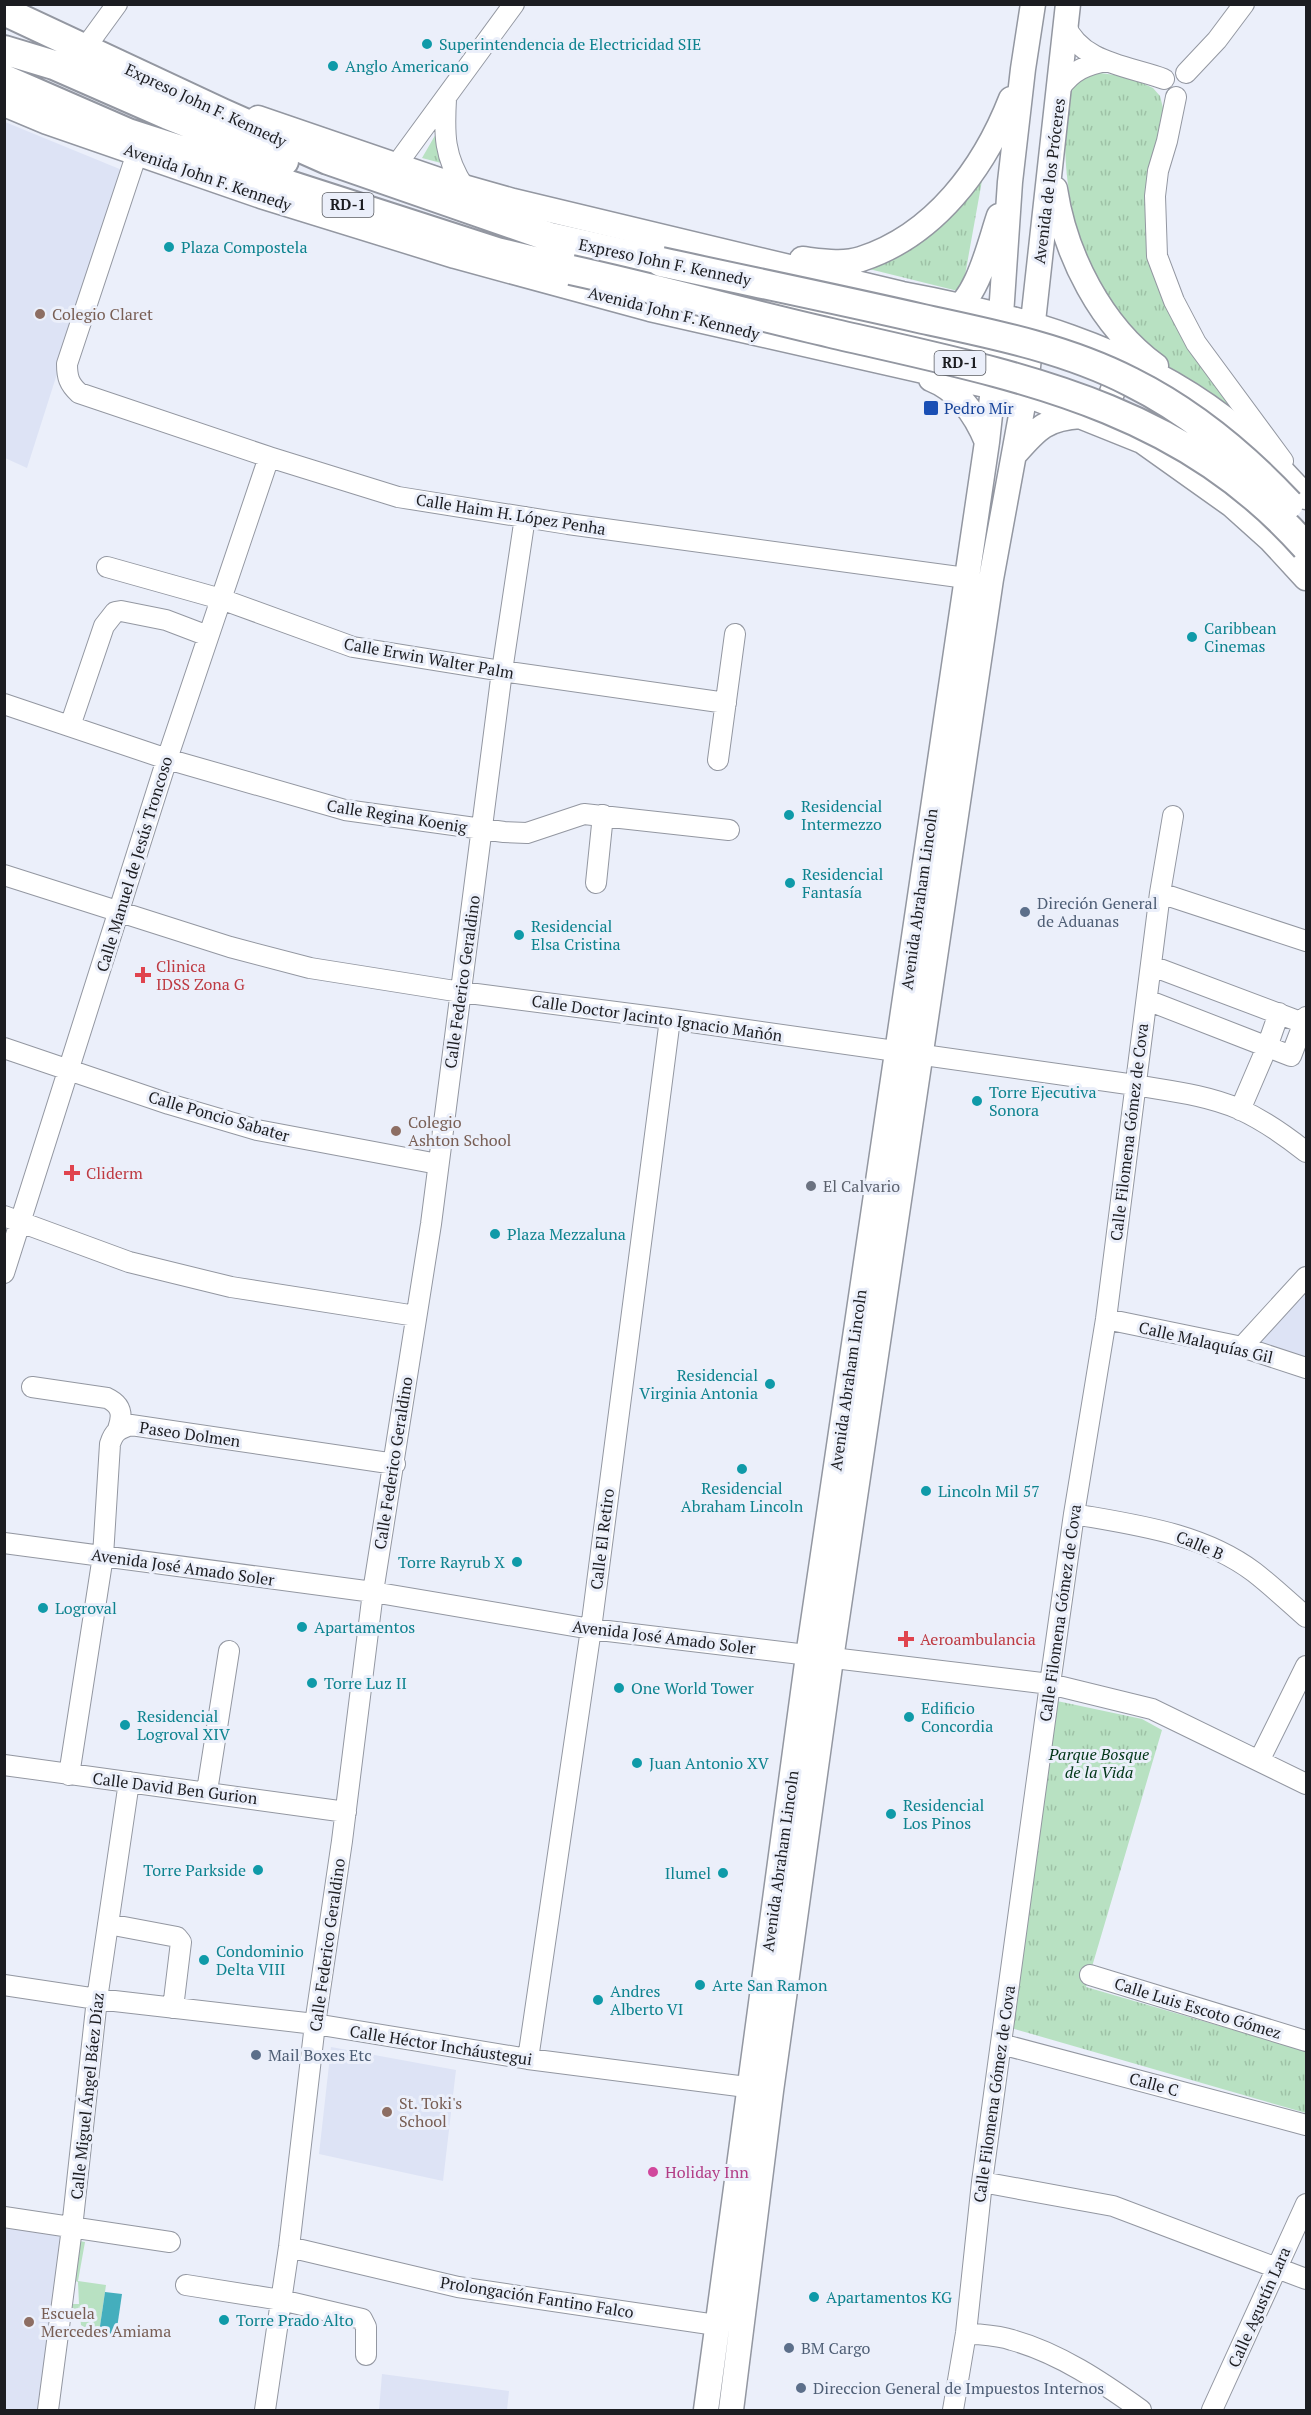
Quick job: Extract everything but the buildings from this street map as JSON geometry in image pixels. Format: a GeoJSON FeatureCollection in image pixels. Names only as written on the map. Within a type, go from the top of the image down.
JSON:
{"type":"FeatureCollection","features":[{"type":"Feature","properties":{"kind":"highway","name":"Expreso John F. Kennedy"},"geometry":{"type":"LineString","coordinates":[[4,11],[328,160],[401,176],[550,237],[969,329],[1025,343],[1093,365],[1131,382],[1208,429],[1248,462],[1306,523]]}},
{"type":"Feature","properties":{"kind":"highway"},"geometry":{"type":"LineString","coordinates":[[4,50],[54,65],[168,115],[319,174],[401,176]]}},
{"type":"Feature","properties":{"kind":"highway","name":"Expreso John F. Kennedy"},"geometry":{"type":"LineString","coordinates":[[4,79],[132,143],[496,252],[987,370],[1041,384],[1093,402],[1135,420],[1205,459],[1247,490],[1292,530],[1306,547]]}},
{"type":"Feature","properties":{"kind":"highway"},"geometry":{"type":"LineString","coordinates":[[132,143],[184,168]]}},
{"type":"Feature","properties":{"kind":"main road","name":"Avenida de los Próceres"},"geometry":{"type":"LineString","coordinates":[[996,350],[1001,315],[1010,182],[1033,4]]}},
{"type":"Feature","properties":{"kind":"main road","name":"Avenida de los Próceres"},"geometry":{"type":"LineString","coordinates":[[1028,358],[1067,14]]}},
{"type":"Feature","properties":{"kind":"main road"},"geometry":{"type":"LineString","coordinates":[[629,228],[752,252],[816,260],[860,259],[888,247],[911,233],[934,216],[958,191],[999,131],[1023,69]]}},
{"type":"Feature","properties":{"kind":"main road","name":"Avenida John F. Kennedy"},"geometry":{"type":"LineString","coordinates":[[4,104],[132,143]]}},
{"type":"Feature","properties":{"kind":"main road"},"geometry":{"type":"LineString","coordinates":[[1053,144],[1054,182],[1059,212],[1085,280],[1112,323],[1125,338],[1147,359],[1222,417]]}},
{"type":"Feature","properties":{"kind":"main road","name":"Avenida John F. Kennedy"},"geometry":{"type":"LineString","coordinates":[[184,168],[333,219],[562,286],[650,309],[1025,394],[1142,441],[1232,505],[1271,540],[1306,578]]}},
{"type":"Feature","properties":{"kind":"main road","name":"RD-1"},"geometry":{"type":"LineString","coordinates":[[401,176],[464,187],[902,294],[961,305],[1001,315],[1100,348],[1158,377],[1222,417],[1275,463],[1306,497]]}},
{"type":"Feature","properties":{"kind":"main road"},"geometry":{"type":"LineString","coordinates":[[897,330],[935,322],[961,305],[979,277],[1010,182]]}},
{"type":"Feature","properties":{"kind":"main road"},"geometry":{"type":"LineString","coordinates":[[550,237],[653,276],[1028,358]]}},
{"type":"Feature","properties":{"kind":"main road","name":"Avenida Abraham Lincoln"},"geometry":{"type":"LineString","coordinates":[[730,2410],[760,2089],[819,1657],[908,1053],[966,578],[987,442],[996,350]]}},
{"type":"Feature","properties":{"kind":"main road","name":"Avenida Abraham Lincoln"},"geometry":{"type":"LineString","coordinates":[[908,1053],[1025,394],[1028,358]]}},
{"type":"Feature","properties":{"kind":"main road"},"geometry":{"type":"LineString","coordinates":[[899,365],[941,383],[956,394],[980,424],[987,442]]}},
{"type":"Feature","properties":{"kind":"main road"},"geometry":{"type":"LineString","coordinates":[[1142,441],[1118,422],[1109,404],[1116,384],[1129,372],[1158,377]]}},
{"type":"Feature","properties":{"kind":"main road"},"geometry":{"type":"LineString","coordinates":[[1014,455],[1046,423],[1063,417],[1084,416]]}},
{"type":"Feature","properties":{"kind":"main road","name":"Avenida Abraham Lincoln"},"geometry":{"type":"LineString","coordinates":[[706,2410],[716,2325],[760,2089]]}},
{"type":"Feature","properties":{"kind":"street"},"geometry":{"type":"LineString","coordinates":[[84,48],[117,4]]}},
{"type":"Feature","properties":{"kind":"street"},"geometry":{"type":"LineString","coordinates":[[401,176],[446,99],[514,4]]}},
{"type":"Feature","properties":{"kind":"street"},"geometry":{"type":"LineString","coordinates":[[1186,73],[1217,40],[1244,4]]}},
{"type":"Feature","properties":{"kind":"street"},"geometry":{"type":"LineString","coordinates":[[1067,14],[1074,41],[1081,48],[1107,61],[1164,79]]}},
{"type":"Feature","properties":{"kind":"street"},"geometry":{"type":"LineString","coordinates":[[1060,88],[1078,69],[1107,61]]}},
{"type":"Feature","properties":{"kind":"street"},"geometry":{"type":"LineString","coordinates":[[1164,79],[1172,71],[1178,70],[1191,78],[1187,93],[1176,97]]}},
{"type":"Feature","properties":{"kind":"street"},"geometry":{"type":"LineString","coordinates":[[1164,79],[1166,91],[1176,97]]}},
{"type":"Feature","properties":{"kind":"street"},"geometry":{"type":"LineString","coordinates":[[1176,97],[1158,171],[1155,195],[1157,256],[1174,301],[1196,343],[1306,492]]}},
{"type":"Feature","properties":{"kind":"street"},"geometry":{"type":"LineString","coordinates":[[446,99],[444,127],[448,154],[452,168],[464,187]]}},
{"type":"Feature","properties":{"kind":"street","name":"Calle Haim H. López Penha"},"geometry":{"type":"LineString","coordinates":[[132,143],[71,350],[67,376],[71,386],[91,399],[398,497],[525,517],[966,578]]}},
{"type":"Feature","properties":{"kind":"street","name":"Calle Manuel de Jesús Troncoso"},"geometry":{"type":"LineString","coordinates":[[4,1273],[12,1219],[69,1069],[121,912],[167,759],[269,457]]}},
{"type":"Feature","properties":{"kind":"street","name":"Calle Federico Geraldino"},"geometry":{"type":"LineString","coordinates":[[265,2410],[289,2247],[315,2024],[346,1812],[373,1592],[395,1464],[438,1164],[502,672],[525,517]]}},
{"type":"Feature","properties":{"kind":"street","name":"Calle Erwin Walter Palm"},"geometry":{"type":"LineString","coordinates":[[107,567],[221,599],[353,647],[502,672],[726,703]]}},
{"type":"Feature","properties":{"kind":"street"},"geometry":{"type":"LineString","coordinates":[[70,726],[104,626],[115,612],[121,611],[166,620],[208,636]]}},
{"type":"Feature","properties":{"kind":"street"},"geometry":{"type":"LineString","coordinates":[[718,760],[735,634]]}},
{"type":"Feature","properties":{"kind":"street","name":"Calle Regina Koenig"},"geometry":{"type":"LineString","coordinates":[[4,704],[167,759],[345,810],[483,830],[527,833],[584,814],[729,830]]}},
{"type":"Feature","properties":{"kind":"street"},"geometry":{"type":"LineString","coordinates":[[596,883],[603,815]]}},
{"type":"Feature","properties":{"kind":"street","name":"Calle Filomena Gómez de Cova"},"geometry":{"type":"LineString","coordinates":[[953,2410],[966,2333],[982,2182],[1050,1684],[1074,1514],[1106,1319],[1160,893],[1173,816]]}},
{"type":"Feature","properties":{"kind":"street","name":"Calle Doctor Jacinto Ignacio Mañón"},"geometry":{"type":"LineString","coordinates":[[4,875],[230,947],[310,968],[461,993],[670,1019],[1135,1085],[1205,1098],[1240,1110],[1271,1127],[1306,1152]]}},
{"type":"Feature","properties":{"kind":"street"},"geometry":{"type":"LineString","coordinates":[[1160,893],[1306,941]]}},
{"type":"Feature","properties":{"kind":"street"},"geometry":{"type":"LineString","coordinates":[[1147,1000],[1299,1060],[1306,1021],[1152,966]]}},
{"type":"Feature","properties":{"kind":"street"},"geometry":{"type":"LineString","coordinates":[[1240,1110],[1268,1047],[1279,1013]]}},
{"type":"Feature","properties":{"kind":"street","name":"Calle El Retiro"},"geometry":{"type":"LineString","coordinates":[[528,2059],[591,1629],[670,1019]]}},
{"type":"Feature","properties":{"kind":"street","name":"Calle Poncio Sabater"},"geometry":{"type":"LineString","coordinates":[[4,1048],[169,1104],[257,1130],[438,1164]]}},
{"type":"Feature","properties":{"kind":"street"},"geometry":{"type":"LineString","coordinates":[[12,1219],[129,1262],[231,1287],[416,1316]]}},
{"type":"Feature","properties":{"kind":"street"},"geometry":{"type":"LineString","coordinates":[[1242,1347],[1306,1277]]}},
{"type":"Feature","properties":{"kind":"street","name":"Calle Malaquías Gil"},"geometry":{"type":"LineString","coordinates":[[1106,1319],[1242,1347],[1306,1368]]}},
{"type":"Feature","properties":{"kind":"street"},"geometry":{"type":"LineString","coordinates":[[32,1387],[107,1398],[120,1408],[122,1418],[118,1429]]}},
{"type":"Feature","properties":{"kind":"street","name":"Paseo Dolmen"},"geometry":{"type":"LineString","coordinates":[[69,1774],[103,1556],[110,1444],[118,1429],[131,1425],[395,1464]]}},
{"type":"Feature","properties":{"kind":"street","name":"Calle B"},"geometry":{"type":"LineString","coordinates":[[1074,1514],[1163,1529],[1218,1550],[1253,1571],[1306,1617]]}},
{"type":"Feature","properties":{"kind":"street","name":"Avenida José Amado Soler"},"geometry":{"type":"LineString","coordinates":[[4,1543],[373,1592],[591,1629],[1050,1684],[1152,1709],[1306,1784]]}},
{"type":"Feature","properties":{"kind":"street"},"geometry":{"type":"LineString","coordinates":[[207,1791],[229,1651]]}},
{"type":"Feature","properties":{"kind":"street"},"geometry":{"type":"LineString","coordinates":[[1259,1761],[1306,1666]]}},
{"type":"Feature","properties":{"kind":"street","name":"Calle David Ben Gurion"},"geometry":{"type":"LineString","coordinates":[[4,1765],[207,1791],[346,1812]]}},
{"type":"Feature","properties":{"kind":"street","name":"Calle Miguel Ángel Báez Díaz"},"geometry":{"type":"LineString","coordinates":[[48,2410],[72,2228],[97,1999],[129,1782]]}},
{"type":"Feature","properties":{"kind":"street"},"geometry":{"type":"LineString","coordinates":[[108,1924],[177,1937],[181,1942],[173,2008]]}},
{"type":"Feature","properties":{"kind":"street","name":"Calle Luis Escoto Gómez"},"geometry":{"type":"LineString","coordinates":[[1090,1975],[1306,2041]]}},
{"type":"Feature","properties":{"kind":"street","name":"Calle Héctor Incháustegui"},"geometry":{"type":"LineString","coordinates":[[4,1985],[97,1999],[315,2024],[528,2059],[760,2089]]}},
{"type":"Feature","properties":{"kind":"street","name":"Calle C"},"geometry":{"type":"LineString","coordinates":[[1001,2044],[1306,2125]]}},
{"type":"Feature","properties":{"kind":"street"},"geometry":{"type":"LineString","coordinates":[[982,2182],[1113,2206],[1306,2279]]}},
{"type":"Feature","properties":{"kind":"street","name":"Calle Agustín Lara"},"geometry":{"type":"LineString","coordinates":[[1212,2410],[1306,2204]]}},
{"type":"Feature","properties":{"kind":"street"},"geometry":{"type":"LineString","coordinates":[[4,2217],[170,2242]]}},
{"type":"Feature","properties":{"kind":"street","name":"Prolongación Fantino Falco"},"geometry":{"type":"LineString","coordinates":[[289,2247],[458,2287],[716,2325]]}},
{"type":"Feature","properties":{"kind":"street"},"geometry":{"type":"LineString","coordinates":[[186,2284],[280,2300],[362,2319],[366,2327],[366,2355]]}},
{"type":"Feature","properties":{"kind":"street"},"geometry":{"type":"LineString","coordinates":[[966,2333],[1009,2339],[1054,2356],[1141,2410]]}},
{"type":"Feature","properties":{"kind":"shaded area","name":"Colegio Claret"},"geometry":{"type":"Polygon","coordinates":[[[5,122],[122,170],[27,468],[5,458],[5,122]]]}},
{"type":"Feature","properties":{"kind":"shaded area"},"geometry":{"type":"Polygon","coordinates":[[[1306,1292],[1306,1361],[1258,1344],[1306,1292]]]}},
{"type":"Feature","properties":{"kind":"shaded area","name":"St. Toki's School"},"geometry":{"type":"Polygon","coordinates":[[[331,2047],[456,2070],[443,2181],[319,2154],[331,2047]]]}},
{"type":"Feature","properties":{"kind":"shaded area","name":"Escuela Mercedes Amiama"},"geometry":{"type":"Polygon","coordinates":[[[4,2225],[67,2234],[40,2410],[5,2410],[4,2225]]]}},
{"type":"Feature","properties":{"kind":"shaded area"},"geometry":{"type":"Polygon","coordinates":[[[382,2374],[509,2391],[507,2410],[379,2410],[382,2374]]]}},
{"type":"Feature","properties":{"kind":"green space"},"geometry":{"type":"Polygon","coordinates":[[[1093,72],[1122,76],[1142,83],[1153,88],[1160,96],[1166,120],[1151,242],[1237,410],[1184,377],[1148,349],[1119,317],[1091,269],[1073,215],[1068,188],[1065,125],[1071,88],[1080,77],[1093,72]]]}},
{"type":"Feature","properties":{"kind":"green space"},"geometry":{"type":"Polygon","coordinates":[[[437,132],[445,147],[441,163],[422,158],[437,132]]]}},
{"type":"Feature","properties":{"kind":"green space"},"geometry":{"type":"Polygon","coordinates":[[[983,175],[962,292],[857,266],[983,175]]]}},
{"type":"Feature","properties":{"kind":"green space","name":"Parque Bosque de la Vida"},"geometry":{"type":"Polygon","coordinates":[[[1057,1701],[1142,1719],[1162,1730],[1086,1987],[1306,2051],[1306,2113],[1011,2028],[1057,1701]]]}},
{"type":"Feature","properties":{"kind":"green space"},"geometry":{"type":"Polygon","coordinates":[[[79,2241],[85,2242],[78,2281],[106,2285],[99,2333],[90,2331],[81,2325],[79,2306],[76,2321],[69,2320],[71,2304],[79,2304],[78,2282],[73,2280],[79,2241]]]}},
{"type":"Feature","properties":{"kind":"water"},"geometry":{"type":"Polygon","coordinates":[[[105,2292],[122,2294],[116,2335],[99,2333],[105,2292]]]}},
{"type":"Feature","properties":{"kind":"place","name":"Superintendencia de Electricidad SIE"},"geometry":{"type":"Point","coordinates":[427,44]}},
{"type":"Feature","properties":{"kind":"place","name":"Anglo Americano"},"geometry":{"type":"Point","coordinates":[333,66]}},
{"type":"Feature","properties":{"kind":"place","name":"Plaza Compostela"},"geometry":{"type":"Point","coordinates":[169,247]}},
{"type":"Feature","properties":{"kind":"place","name":"Colegio Claret"},"geometry":{"type":"Point","coordinates":[40,314]}},
{"type":"Feature","properties":{"kind":"place","name":"Pedro Mir"},"geometry":{"type":"Point","coordinates":[931,408]}},
{"type":"Feature","properties":{"kind":"place","name":"Caribbean Cinemas"},"geometry":{"type":"Point","coordinates":[1192,637]}},
{"type":"Feature","properties":{"kind":"place","name":"Residencial Intermezzo"},"geometry":{"type":"Point","coordinates":[789,815]}},
{"type":"Feature","properties":{"kind":"place","name":"Residencial Fantasía"},"geometry":{"type":"Point","coordinates":[790,883]}},
{"type":"Feature","properties":{"kind":"place","name":"Direción General de Aduanas"},"geometry":{"type":"Point","coordinates":[1025,912]}},
{"type":"Feature","properties":{"kind":"place","name":"Residencial Elsa Cristina"},"geometry":{"type":"Point","coordinates":[519,935]}},
{"type":"Feature","properties":{"kind":"place","name":"Clinica IDSS Zona G"},"geometry":{"type":"Point","coordinates":[143,975]}},
{"type":"Feature","properties":{"kind":"place","name":"Torre Ejecutiva Sonora"},"geometry":{"type":"Point","coordinates":[977,1101]}},
{"type":"Feature","properties":{"kind":"place","name":"Colegio Ashton School"},"geometry":{"type":"Point","coordinates":[396,1131]}},
{"type":"Feature","properties":{"kind":"place","name":"Cliderm"},"geometry":{"type":"Point","coordinates":[72,1173]}},
{"type":"Feature","properties":{"kind":"place","name":"El Calvario"},"geometry":{"type":"Point","coordinates":[811,1186]}},
{"type":"Feature","properties":{"kind":"place","name":"Plaza Mezzaluna"},"geometry":{"type":"Point","coordinates":[495,1234]}},
{"type":"Feature","properties":{"kind":"place","name":"Residencial Virginia Antonia"},"geometry":{"type":"Point","coordinates":[770,1384]}},
{"type":"Feature","properties":{"kind":"place","name":"Residencial Abraham Lincoln"},"geometry":{"type":"Point","coordinates":[742,1469]}},
{"type":"Feature","properties":{"kind":"place","name":"Lincoln Mil 57"},"geometry":{"type":"Point","coordinates":[926,1491]}},
{"type":"Feature","properties":{"kind":"place","name":"Torre Rayrub X"},"geometry":{"type":"Point","coordinates":[517,1562]}},
{"type":"Feature","properties":{"kind":"place","name":"Logroval"},"geometry":{"type":"Point","coordinates":[43,1608]}},
{"type":"Feature","properties":{"kind":"place","name":"Apartamentos"},"geometry":{"type":"Point","coordinates":[302,1627]}},
{"type":"Feature","properties":{"kind":"place","name":"Aeroambulancia"},"geometry":{"type":"Point","coordinates":[906,1639]}},
{"type":"Feature","properties":{"kind":"place","name":"Torre Luz II"},"geometry":{"type":"Point","coordinates":[312,1683]}},
{"type":"Feature","properties":{"kind":"place","name":"One World Tower"},"geometry":{"type":"Point","coordinates":[619,1688]}},
{"type":"Feature","properties":{"kind":"place","name":"Edificio Concordia"},"geometry":{"type":"Point","coordinates":[909,1717]}},
{"type":"Feature","properties":{"kind":"place","name":"Residencial Logroval XIV"},"geometry":{"type":"Point","coordinates":[125,1725]}},
{"type":"Feature","properties":{"kind":"place","name":"Juan Antonio XV"},"geometry":{"type":"Point","coordinates":[637,1763]}},
{"type":"Feature","properties":{"kind":"place","name":"Residencial Los Pinos"},"geometry":{"type":"Point","coordinates":[891,1814]}},
{"type":"Feature","properties":{"kind":"place","name":"Torre Parkside"},"geometry":{"type":"Point","coordinates":[258,1870]}},
{"type":"Feature","properties":{"kind":"place","name":"Ilumel"},"geometry":{"type":"Point","coordinates":[723,1873]}},
{"type":"Feature","properties":{"kind":"place","name":"Condominio Delta VIII"},"geometry":{"type":"Point","coordinates":[204,1960]}},
{"type":"Feature","properties":{"kind":"place","name":"Arte San Ramon"},"geometry":{"type":"Point","coordinates":[700,1985]}},
{"type":"Feature","properties":{"kind":"place","name":"Andres Alberto VI"},"geometry":{"type":"Point","coordinates":[598,2000]}},
{"type":"Feature","properties":{"kind":"place","name":"Mail Boxes Etc"},"geometry":{"type":"Point","coordinates":[256,2055]}},
{"type":"Feature","properties":{"kind":"place","name":"St. Toki's School"},"geometry":{"type":"Point","coordinates":[387,2112]}},
{"type":"Feature","properties":{"kind":"place","name":"Holiday Inn"},"geometry":{"type":"Point","coordinates":[653,2172]}},
{"type":"Feature","properties":{"kind":"place","name":"Apartamentos KG"},"geometry":{"type":"Point","coordinates":[814,2297]}},
{"type":"Feature","properties":{"kind":"place","name":"Torre Prado Alto"},"geometry":{"type":"Point","coordinates":[224,2320]}},
{"type":"Feature","properties":{"kind":"place","name":"Escuela Mercedes Amiama"},"geometry":{"type":"Point","coordinates":[29,2322]}},
{"type":"Feature","properties":{"kind":"place","name":"BM Cargo"},"geometry":{"type":"Point","coordinates":[789,2348]}},
{"type":"Feature","properties":{"kind":"place","name":"Direccion General de Impuestos Internos"},"geometry":{"type":"Point","coordinates":[801,2388]}}]}
